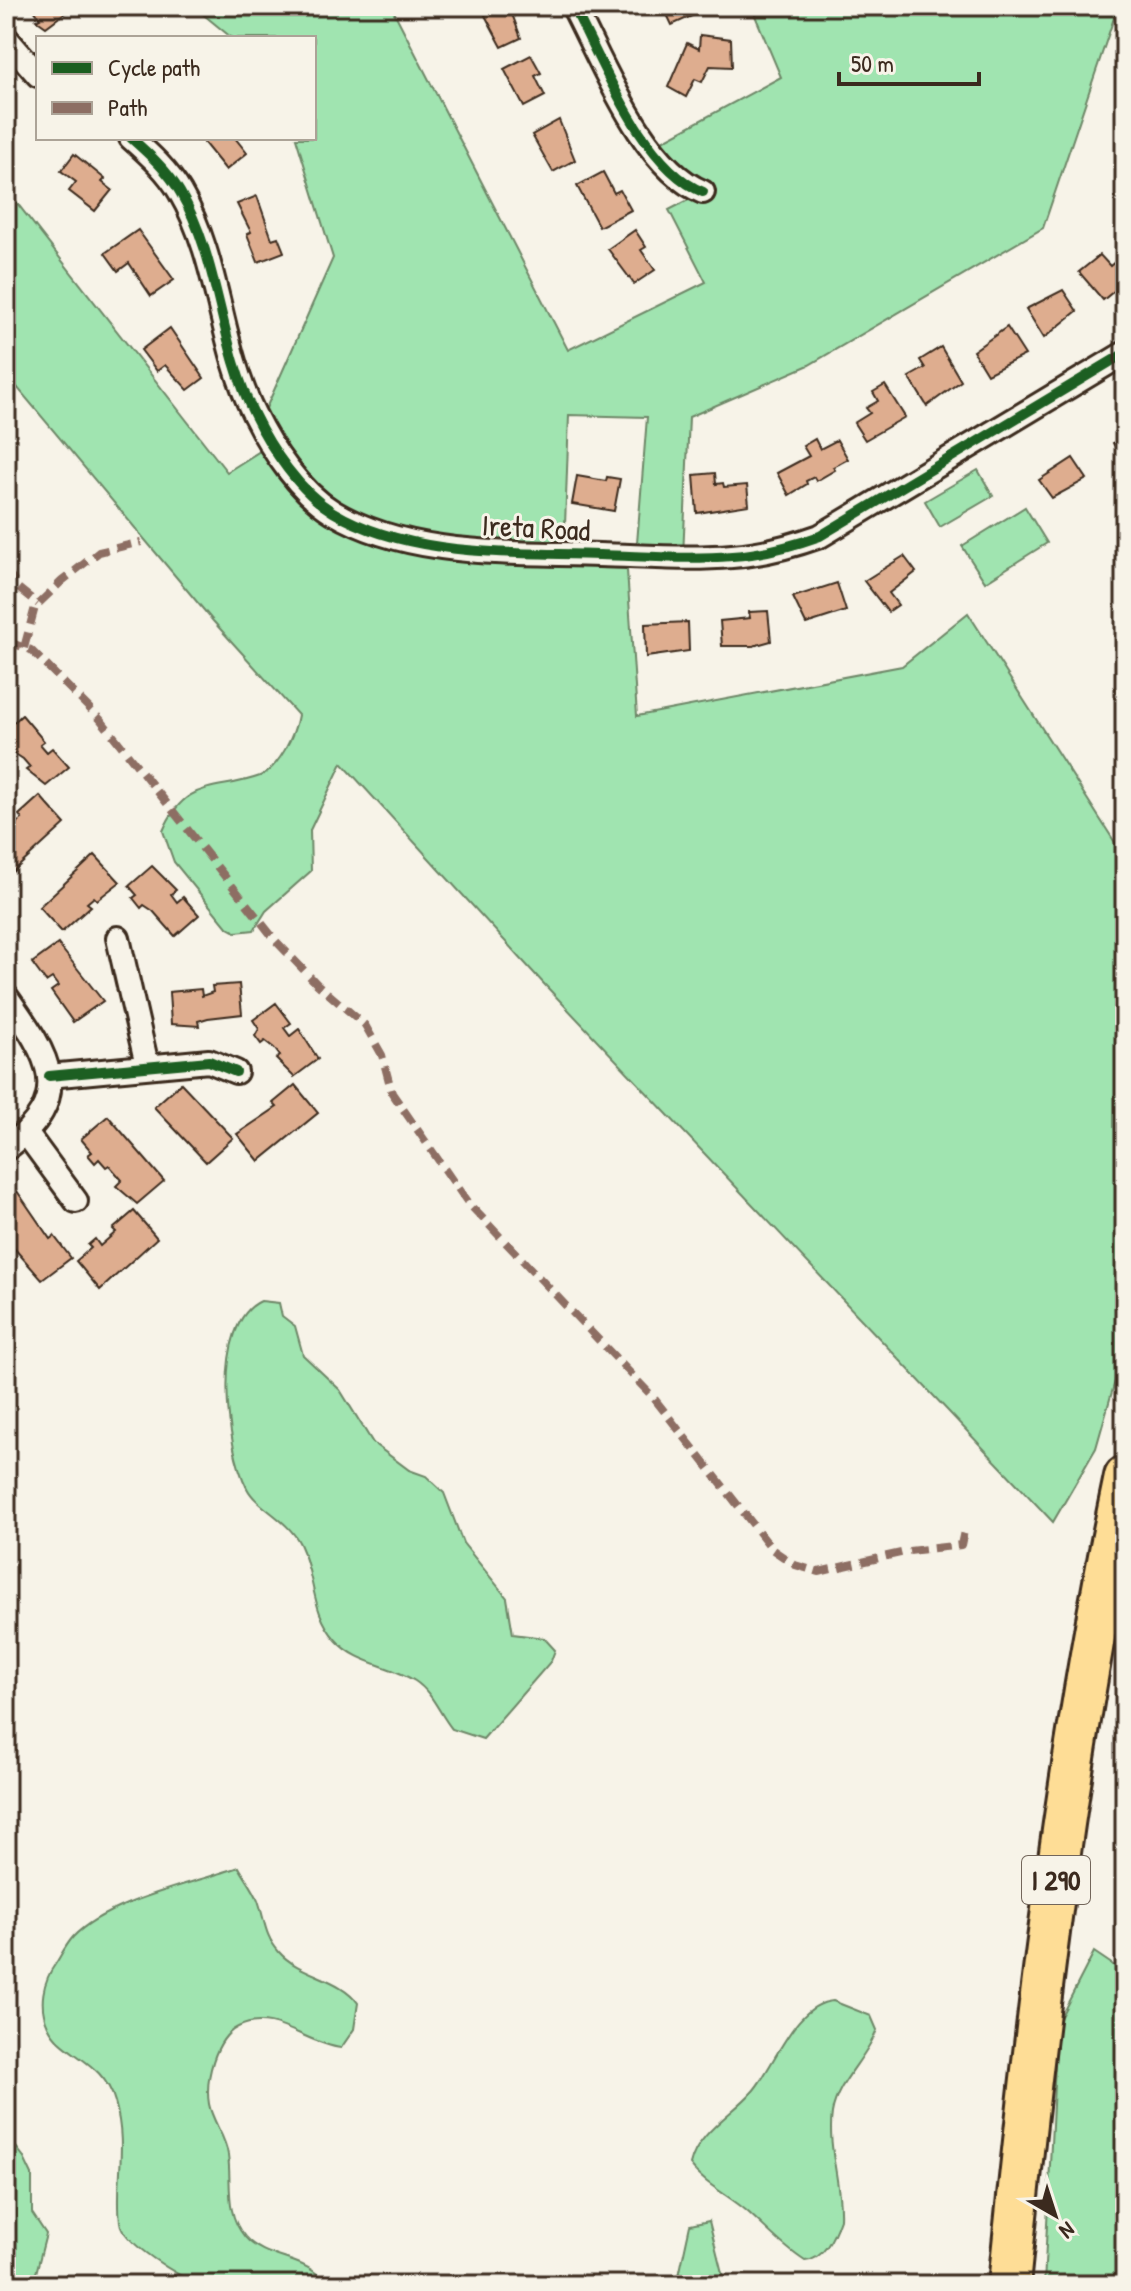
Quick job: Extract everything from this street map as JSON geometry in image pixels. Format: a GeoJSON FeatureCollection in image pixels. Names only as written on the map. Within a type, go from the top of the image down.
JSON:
{"type":"FeatureCollection","features":[{"type":"Feature","properties":{"kind":"highway","name":"I 290"},"geometry":{"type":"LineString","coordinates":[[1009,2285],[1036,2014],[1087,1680],[1125,1477]]}},
{"type":"Feature","properties":{"kind":"street"},"geometry":{"type":"LineString","coordinates":[[573,6],[649,148],[670,172],[686,185],[703,192]]}},
{"type":"Feature","properties":{"kind":"street"},"geometry":{"type":"LineString","coordinates":[[6,38],[36,73]]}},
{"type":"Feature","properties":{"kind":"street","name":"Ireta Road"},"geometry":{"type":"LineString","coordinates":[[133,140],[179,190],[191,214],[203,243],[242,389],[271,444],[296,478],[332,511],[410,542],[534,553],[650,557],[730,557],[794,545],[820,536],[1125,353]]}},
{"type":"Feature","properties":{"kind":"street"},"geometry":{"type":"LineString","coordinates":[[118,938],[147,1065]]}},
{"type":"Feature","properties":{"kind":"street"},"geometry":{"type":"LineString","coordinates":[[6,996],[35,1039],[49,1076],[48,1102],[26,1133],[6,1149]]}},
{"type":"Feature","properties":{"kind":"street"},"geometry":{"type":"LineString","coordinates":[[49,1076],[209,1061],[236,1072]]}},
{"type":"Feature","properties":{"kind":"street"},"geometry":{"type":"LineString","coordinates":[[26,1133],[76,1201]]}},
{"type":"Feature","properties":{"kind":"green space"},"geometry":{"type":"Polygon","coordinates":[[[193,6],[391,6],[568,350],[706,282],[669,210],[702,193],[649,148],[781,77],[751,6],[1118,6],[1043,228],[809,365],[689,417],[683,557],[636,556],[647,417],[569,415],[564,553],[626,556],[637,716],[902,666],[968,613],[1125,858],[1125,1346],[1096,1448],[1053,1522],[545,985],[342,763],[310,830],[311,871],[266,911],[254,930],[236,932],[227,927],[174,862],[163,831],[182,802],[204,789],[244,781],[267,772],[285,750],[298,715],[213,621],[6,374],[6,189],[227,472],[271,444],[259,424],[333,258],[297,140],[316,140],[316,36],[230,36],[193,6]]]}},
{"type":"Feature","properties":{"kind":"green space"},"geometry":{"type":"Polygon","coordinates":[[[978,470],[993,496],[940,527],[925,501],[978,470]]]}},
{"type":"Feature","properties":{"kind":"green space"},"geometry":{"type":"Polygon","coordinates":[[[1025,507],[1047,543],[985,582],[962,546],[1025,507]]]}},
{"type":"Feature","properties":{"kind":"green space"},"geometry":{"type":"Polygon","coordinates":[[[261,1301],[279,1303],[282,1316],[295,1326],[303,1355],[340,1390],[373,1443],[409,1470],[426,1476],[444,1493],[463,1543],[507,1598],[513,1634],[544,1638],[555,1650],[551,1661],[483,1739],[452,1729],[431,1697],[415,1681],[363,1659],[336,1640],[317,1606],[305,1556],[295,1535],[247,1488],[233,1445],[229,1417],[229,1359],[235,1334],[245,1314],[261,1301]]]}},
{"type":"Feature","properties":{"kind":"green space"},"geometry":{"type":"Polygon","coordinates":[[[239,1867],[256,1896],[268,1933],[279,1952],[298,1966],[341,1987],[358,2003],[354,2029],[341,2048],[277,2025],[251,2023],[238,2027],[223,2040],[210,2072],[209,2104],[227,2148],[231,2208],[238,2227],[254,2245],[309,2268],[327,2285],[241,2287],[199,2284],[166,2267],[131,2240],[120,2222],[121,2134],[115,2102],[101,2076],[54,2036],[43,2010],[43,1993],[52,1970],[70,1940],[88,1924],[151,1895],[239,1867]]]}},
{"type":"Feature","properties":{"kind":"green space"},"geometry":{"type":"Polygon","coordinates":[[[1094,1952],[1125,1973],[1125,2285],[1044,2285],[1057,2024],[1094,1952]]]}},
{"type":"Feature","properties":{"kind":"green space"},"geometry":{"type":"Polygon","coordinates":[[[833,2001],[871,2016],[877,2030],[840,2091],[832,2113],[831,2139],[840,2219],[823,2252],[805,2261],[690,2165],[700,2143],[753,2091],[796,2024],[819,2005],[833,2001]]]}},
{"type":"Feature","properties":{"kind":"green space"},"geometry":{"type":"Polygon","coordinates":[[[6,2134],[23,2156],[32,2175],[32,2213],[46,2234],[33,2285],[6,2285],[6,2134]]]}},
{"type":"Feature","properties":{"kind":"green space"},"geometry":{"type":"Polygon","coordinates":[[[709,2221],[725,2285],[677,2285],[690,2225],[709,2221]]]}},
{"type":"Feature","properties":{"kind":"building"},"geometry":{"type":"Polygon","coordinates":[[[31,6],[74,6],[46,27],[36,20],[40,18],[31,6]]]}},
{"type":"Feature","properties":{"kind":"building"},"geometry":{"type":"Polygon","coordinates":[[[480,6],[509,6],[521,38],[502,47],[480,6]]]}},
{"type":"Feature","properties":{"kind":"building"},"geometry":{"type":"Polygon","coordinates":[[[663,6],[689,6],[694,15],[672,25],[663,6]]]}},
{"type":"Feature","properties":{"kind":"building"},"geometry":{"type":"Polygon","coordinates":[[[700,35],[731,39],[732,67],[710,66],[702,82],[695,79],[686,97],[668,87],[687,43],[699,49],[700,35]]]}},
{"type":"Feature","properties":{"kind":"building"},"geometry":{"type":"Polygon","coordinates":[[[531,55],[541,73],[535,76],[545,96],[524,107],[504,69],[531,55]]]}},
{"type":"Feature","properties":{"kind":"building"},"geometry":{"type":"Polygon","coordinates":[[[559,120],[575,160],[553,172],[532,135],[559,120]]]}},
{"type":"Feature","properties":{"kind":"building"},"geometry":{"type":"Polygon","coordinates":[[[202,140],[237,140],[247,153],[226,170],[202,140]]]}},
{"type":"Feature","properties":{"kind":"building"},"geometry":{"type":"Polygon","coordinates":[[[74,154],[105,179],[102,182],[112,190],[95,211],[69,191],[76,182],[61,171],[74,154]]]}},
{"type":"Feature","properties":{"kind":"building"},"geometry":{"type":"Polygon","coordinates":[[[603,172],[614,193],[620,190],[631,210],[599,227],[577,186],[603,172]]]}},
{"type":"Feature","properties":{"kind":"building"},"geometry":{"type":"Polygon","coordinates":[[[257,196],[272,239],[278,237],[284,252],[258,262],[247,234],[251,232],[237,204],[257,196]]]}},
{"type":"Feature","properties":{"kind":"building"},"geometry":{"type":"Polygon","coordinates":[[[138,230],[174,280],[151,296],[129,263],[118,271],[105,253],[138,230]]]}},
{"type":"Feature","properties":{"kind":"building"},"geometry":{"type":"Polygon","coordinates":[[[635,230],[646,247],[641,250],[655,270],[634,284],[608,249],[635,230]]]}},
{"type":"Feature","properties":{"kind":"building"},"geometry":{"type":"Polygon","coordinates":[[[1124,254],[1125,282],[1103,300],[1079,272],[1100,255],[1110,266],[1124,254]]]}},
{"type":"Feature","properties":{"kind":"building"},"geometry":{"type":"Polygon","coordinates":[[[1063,290],[1077,311],[1044,338],[1026,309],[1063,290]]]}},
{"type":"Feature","properties":{"kind":"building"},"geometry":{"type":"Polygon","coordinates":[[[1007,327],[1025,355],[987,374],[973,351],[1007,327]]]}},
{"type":"Feature","properties":{"kind":"building"},"geometry":{"type":"Polygon","coordinates":[[[170,328],[204,378],[188,390],[165,365],[157,371],[141,350],[170,328]]]}},
{"type":"Feature","properties":{"kind":"building"},"geometry":{"type":"Polygon","coordinates":[[[941,347],[961,381],[927,406],[909,377],[925,368],[920,360],[941,347]]]}},
{"type":"Feature","properties":{"kind":"building"},"geometry":{"type":"Polygon","coordinates":[[[885,385],[905,417],[865,440],[854,423],[870,413],[866,408],[878,401],[873,392],[885,385]]]}},
{"type":"Feature","properties":{"kind":"building"},"geometry":{"type":"Polygon","coordinates":[[[1125,433],[1125,460],[1123,461],[1113,443],[1125,433]]]}},
{"type":"Feature","properties":{"kind":"building"},"geometry":{"type":"Polygon","coordinates":[[[815,439],[820,449],[837,440],[848,459],[816,481],[814,477],[806,481],[807,484],[789,495],[777,473],[809,456],[803,446],[815,439]]]}},
{"type":"Feature","properties":{"kind":"building"},"geometry":{"type":"Polygon","coordinates":[[[1073,458],[1087,479],[1052,498],[1039,480],[1073,458]]]}},
{"type":"Feature","properties":{"kind":"building"},"geometry":{"type":"Polygon","coordinates":[[[715,473],[716,484],[723,483],[724,487],[747,485],[749,505],[697,513],[694,475],[715,473]]]}},
{"type":"Feature","properties":{"kind":"building"},"geometry":{"type":"Polygon","coordinates":[[[577,476],[606,481],[607,477],[620,479],[614,511],[572,504],[577,476]]]}},
{"type":"Feature","properties":{"kind":"building"},"geometry":{"type":"Polygon","coordinates":[[[904,556],[916,572],[889,593],[898,605],[888,612],[864,581],[904,556]]]}},
{"type":"Feature","properties":{"kind":"building"},"geometry":{"type":"Polygon","coordinates":[[[837,583],[846,611],[806,624],[793,597],[837,583]]]}},
{"type":"Feature","properties":{"kind":"building"},"geometry":{"type":"Polygon","coordinates":[[[768,611],[771,641],[753,646],[722,646],[720,621],[750,618],[749,612],[768,611]]]}},
{"type":"Feature","properties":{"kind":"building"},"geometry":{"type":"Polygon","coordinates":[[[688,622],[689,651],[646,657],[645,624],[688,622]]]}},
{"type":"Feature","properties":{"kind":"building"},"geometry":{"type":"Polygon","coordinates":[[[22,715],[44,741],[40,744],[47,752],[52,748],[69,767],[46,786],[26,770],[30,767],[23,759],[6,748],[6,729],[22,715]]]}},
{"type":"Feature","properties":{"kind":"building"},"geometry":{"type":"Polygon","coordinates":[[[40,796],[65,824],[9,875],[6,831],[22,819],[19,815],[40,796]]]}},
{"type":"Feature","properties":{"kind":"building"},"geometry":{"type":"Polygon","coordinates":[[[95,855],[120,882],[97,900],[94,897],[87,903],[91,906],[62,932],[39,907],[95,855]]]}},
{"type":"Feature","properties":{"kind":"building"},"geometry":{"type":"Polygon","coordinates":[[[152,866],[176,890],[171,894],[177,902],[183,897],[199,915],[175,936],[153,911],[144,905],[141,908],[133,898],[137,895],[129,886],[152,866]]]}},
{"type":"Feature","properties":{"kind":"building"},"geometry":{"type":"Polygon","coordinates":[[[58,944],[103,1001],[73,1022],[51,991],[58,986],[52,978],[46,982],[32,963],[58,944]]]}},
{"type":"Feature","properties":{"kind":"building"},"geometry":{"type":"Polygon","coordinates":[[[239,984],[242,1014],[208,1018],[198,1021],[199,1026],[171,1024],[169,992],[201,989],[202,996],[213,992],[212,986],[239,984]]]}},
{"type":"Feature","properties":{"kind":"building"},"geometry":{"type":"Polygon","coordinates":[[[276,1003],[291,1023],[284,1028],[290,1036],[299,1029],[318,1059],[294,1077],[276,1059],[280,1056],[274,1048],[265,1041],[261,1044],[255,1036],[259,1029],[253,1020],[276,1003]]]}},
{"type":"Feature","properties":{"kind":"building"},"geometry":{"type":"Polygon","coordinates":[[[181,1083],[233,1138],[206,1162],[154,1107],[181,1083]]]}},
{"type":"Feature","properties":{"kind":"building"},"geometry":{"type":"Polygon","coordinates":[[[295,1085],[318,1113],[259,1161],[237,1134],[277,1107],[273,1103],[295,1085]]]}},
{"type":"Feature","properties":{"kind":"building"},"geometry":{"type":"Polygon","coordinates":[[[108,1116],[164,1181],[137,1204],[116,1186],[122,1180],[109,1165],[106,1167],[99,1159],[95,1163],[88,1155],[92,1152],[81,1139],[108,1116]]]}},
{"type":"Feature","properties":{"kind":"building"},"geometry":{"type":"Polygon","coordinates":[[[17,1191],[50,1239],[54,1236],[71,1258],[42,1280],[6,1239],[6,1200],[17,1191]]]}},
{"type":"Feature","properties":{"kind":"building"},"geometry":{"type":"Polygon","coordinates":[[[134,1211],[157,1238],[100,1290],[76,1261],[91,1248],[88,1245],[95,1239],[100,1246],[116,1232],[113,1229],[134,1211]]]}},
{"type":"Feature","properties":{"kind":"marked path"},"geometry":{"type":"LineString","coordinates":[[24,648],[35,607],[62,581],[99,552],[141,542]]}},
{"type":"Feature","properties":{"kind":"marked path"},"geometry":{"type":"LineString","coordinates":[[6,568],[18,588],[38,604]]}},
{"type":"Feature","properties":{"kind":"marked path"},"geometry":{"type":"LineString","coordinates":[[6,641],[31,650],[100,719],[276,941],[317,984],[365,1025],[382,1055],[392,1093],[468,1203],[653,1397],[773,1550],[795,1565],[819,1572],[909,1551],[961,1545],[964,1531]]}},
{"type":"Feature","properties":{"kind":"cycle path"},"geometry":{"type":"LineString","coordinates":[[573,6],[611,84],[643,138],[681,179],[703,192]]}},
{"type":"Feature","properties":{"kind":"cycle path"},"geometry":{"type":"LineString","coordinates":[[133,140],[170,177],[193,218],[204,246],[242,387],[278,455],[309,493],[333,512],[395,538],[463,550],[682,558],[743,555],[788,546],[820,536],[1125,353]]}},
{"type":"Feature","properties":{"kind":"cycle path"},"geometry":{"type":"LineString","coordinates":[[49,1076],[209,1061],[236,1072]]}}]}
